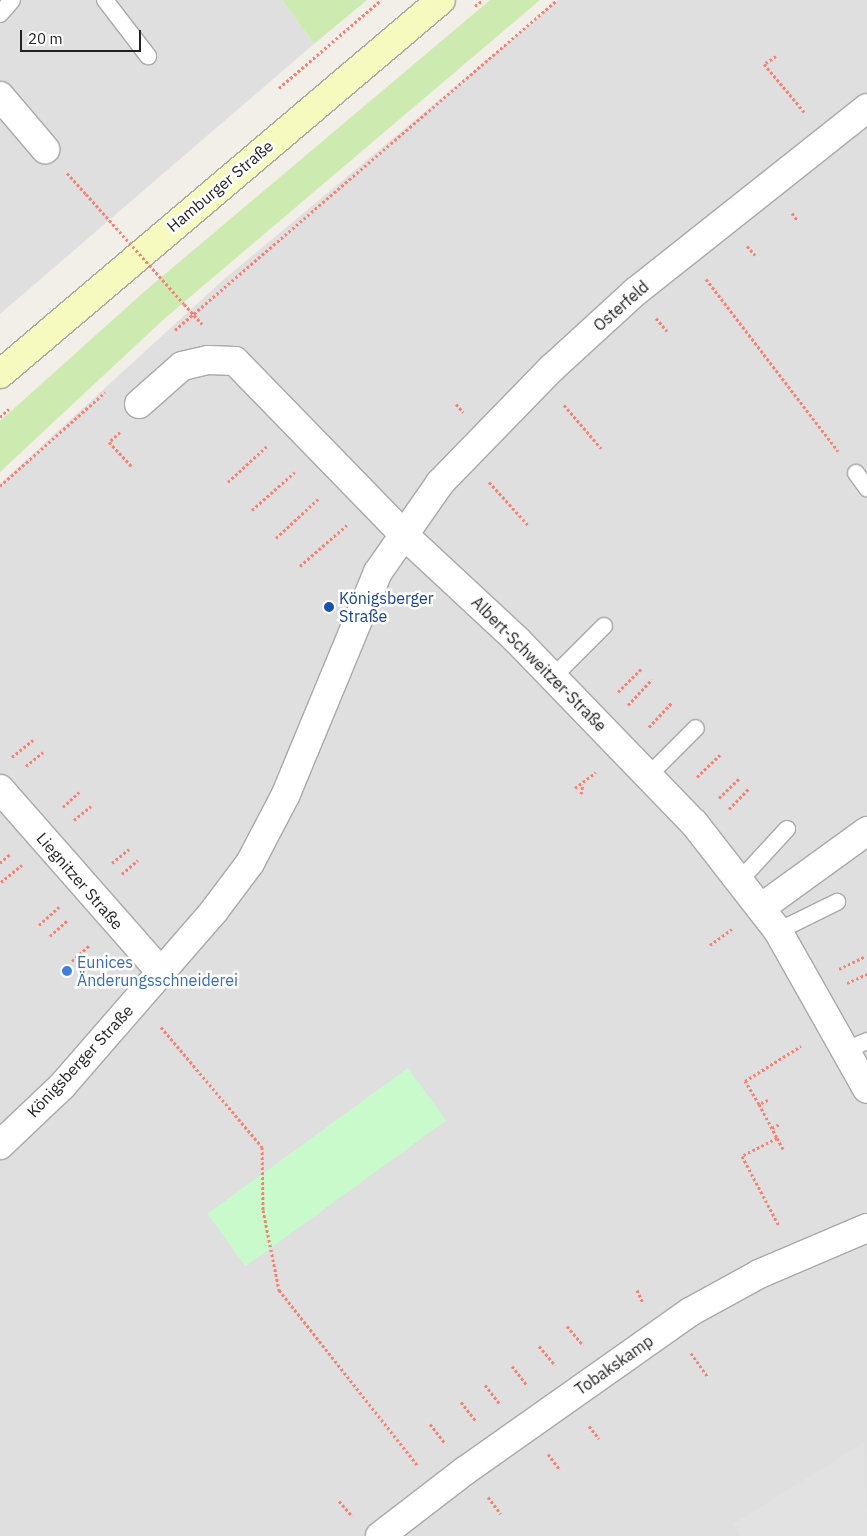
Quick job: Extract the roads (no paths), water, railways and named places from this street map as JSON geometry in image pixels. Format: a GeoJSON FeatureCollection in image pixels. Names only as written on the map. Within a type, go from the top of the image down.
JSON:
{"type":"FeatureCollection","features":[{"type":"Feature","properties":{"kind":"main road","name":"Hamburger Straße"},"geometry":{"type":"LineString","coordinates":[[0,374],[441,0]]}},
{"type":"Feature","properties":{"kind":"street"},"geometry":{"type":"LineString","coordinates":[[3,104],[45,149]]}},
{"type":"Feature","properties":{"kind":"street","name":"Osterfeld"},"geometry":{"type":"LineString","coordinates":[[402,533],[440,482],[541,379],[635,292],[867,108]]}},
{"type":"Feature","properties":{"kind":"street","name":"Albert-Schweitzer-Straße"},"geometry":{"type":"LineString","coordinates":[[139,404],[182,366],[208,360],[234,361],[402,533],[553,677],[649,776],[742,879],[778,932],[833,1026],[857,1045],[867,1089]]}},
{"type":"Feature","properties":{"kind":"street","name":"Königsberger Straße"},"geometry":{"type":"LineString","coordinates":[[0,1145],[62,1086],[161,972],[250,863],[286,794],[378,572],[402,533]]}},
{"type":"Feature","properties":{"kind":"street","name":"Liegnitzer Straße"},"geometry":{"type":"LineString","coordinates":[[0,788],[161,972]]}},
{"type":"Feature","properties":{"kind":"street"},"geometry":{"type":"LineString","coordinates":[[762,908],[867,831]]}},
{"type":"Feature","properties":{"kind":"street","name":"Tobakskamp"},"geometry":{"type":"LineString","coordinates":[[380,1536],[438,1491],[690,1312],[795,1259],[867,1228]]}},
{"type":"Feature","properties":{"kind":"lane"},"geometry":{"type":"LineString","coordinates":[[0,14],[12,0]]}},
{"type":"Feature","properties":{"kind":"lane"},"geometry":{"type":"LineString","coordinates":[[105,0],[148,56]]}},
{"type":"Feature","properties":{"kind":"lane"},"geometry":{"type":"LineString","coordinates":[[856,473],[867,488]]}},
{"type":"Feature","properties":{"kind":"lane"},"geometry":{"type":"LineString","coordinates":[[553,677],[604,626]]}},
{"type":"Feature","properties":{"kind":"lane"},"geometry":{"type":"LineString","coordinates":[[649,776],[696,728]]}},
{"type":"Feature","properties":{"kind":"lane"},"geometry":{"type":"LineString","coordinates":[[742,879],[787,829]]}},
{"type":"Feature","properties":{"kind":"lane"},"geometry":{"type":"LineString","coordinates":[[778,932],[837,902]]}},
{"type":"Feature","properties":{"kind":"place","name":"Königsberger Straße"},"geometry":{"type":"Point","coordinates":[329,607]}},
{"type":"Feature","properties":{"kind":"place","name":"Eunices Änderungsschneiderei"},"geometry":{"type":"Point","coordinates":[67,971]}}]}
